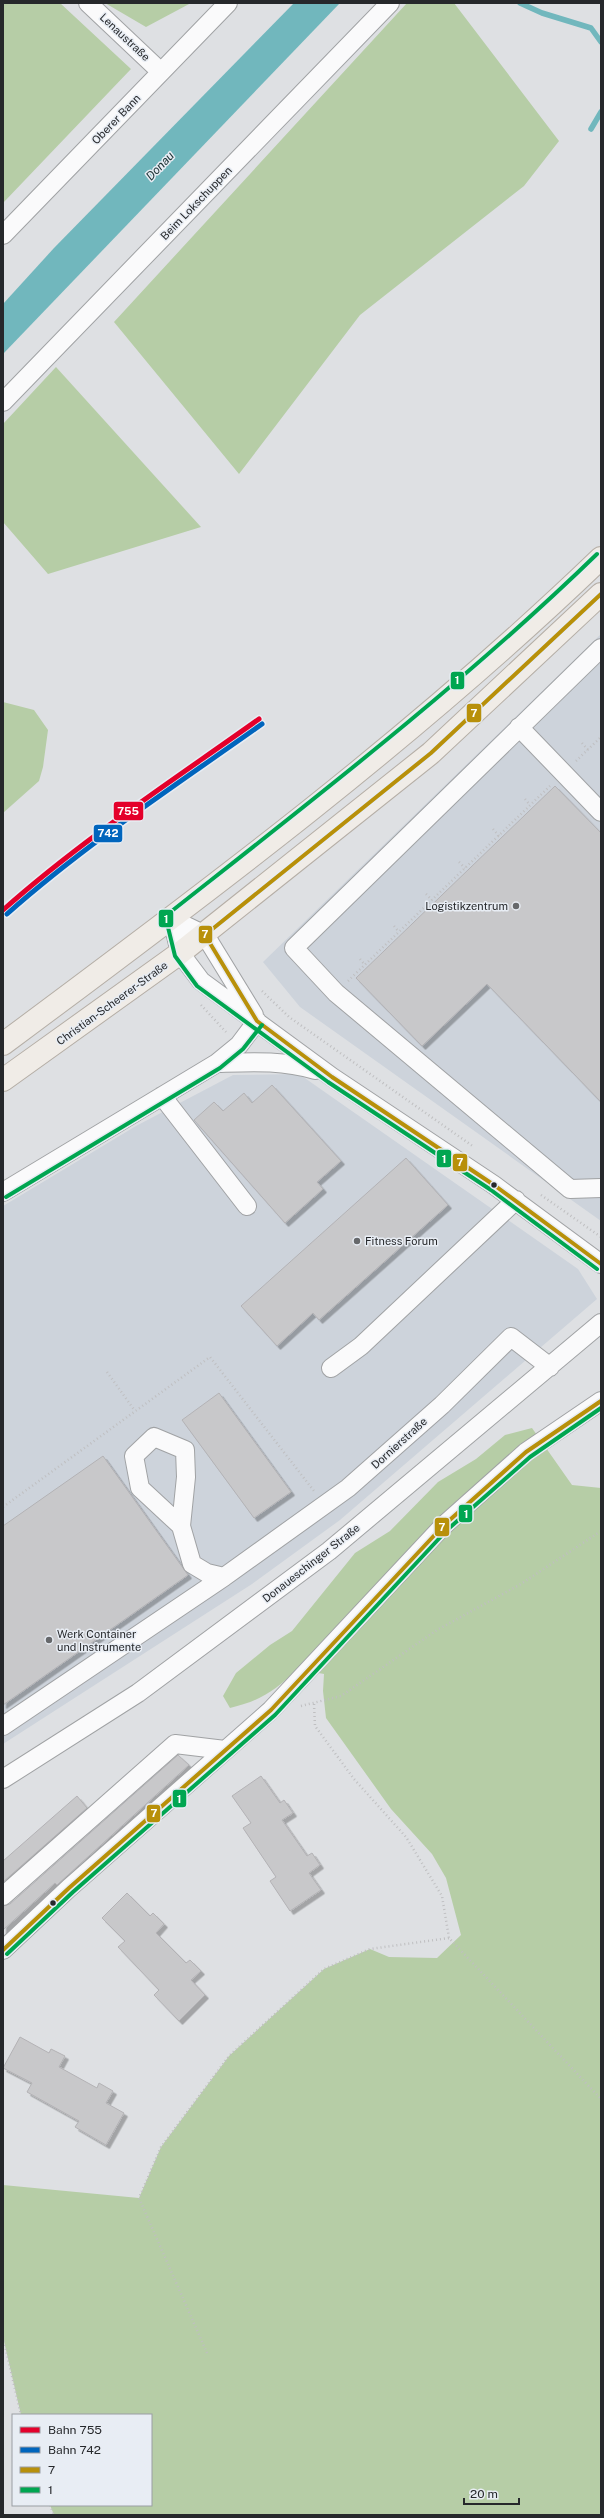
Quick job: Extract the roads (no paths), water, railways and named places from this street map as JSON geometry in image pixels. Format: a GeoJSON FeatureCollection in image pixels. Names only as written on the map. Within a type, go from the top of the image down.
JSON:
{"type":"FeatureCollection","features":[{"type":"Feature","properties":{"kind":"main road"},"geometry":{"type":"LineString","coordinates":[[3,1044],[172,919],[368,764],[530,626],[601,558]]}},
{"type":"Feature","properties":{"kind":"main road","name":"Christian-Scheerer-Straße"},"geometry":{"type":"LineString","coordinates":[[3,1080],[180,954],[431,753],[601,594]]}},
{"type":"Feature","properties":{"kind":"street","name":"Lenaustraße"},"geometry":{"type":"LineString","coordinates":[[88,3],[161,72]]}},
{"type":"Feature","properties":{"kind":"street","name":"Oberer Bann"},"geometry":{"type":"LineString","coordinates":[[3,236],[228,3]]}},
{"type":"Feature","properties":{"kind":"street","name":"Beim Lokschuppen"},"geometry":{"type":"LineString","coordinates":[[3,402],[390,3]]}},
{"type":"Feature","properties":{"kind":"street"},"geometry":{"type":"LineString","coordinates":[[601,648],[294,948],[336,993],[570,1189],[601,1188]]}},
{"type":"Feature","properties":{"kind":"street"},"geometry":{"type":"LineString","coordinates":[[520,727],[601,812]]}},
{"type":"Feature","properties":{"kind":"street"},"geometry":{"type":"LineString","coordinates":[[172,919],[204,935],[258,1021]]}},
{"type":"Feature","properties":{"kind":"street"},"geometry":{"type":"LineString","coordinates":[[172,919],[180,954],[201,981],[258,1021],[332,1077],[516,1200],[601,1264]]}},
{"type":"Feature","properties":{"kind":"street"},"geometry":{"type":"LineString","coordinates":[[3,1192],[217,1064],[239,1045],[258,1021]]}},
{"type":"Feature","properties":{"kind":"street"},"geometry":{"type":"LineString","coordinates":[[217,1064],[269,1062],[294,1064],[332,1077]]}},
{"type":"Feature","properties":{"kind":"street"},"geometry":{"type":"LineString","coordinates":[[162,1096],[247,1206]]}},
{"type":"Feature","properties":{"kind":"street"},"geometry":{"type":"LineString","coordinates":[[331,1368],[361,1346],[516,1200]]}},
{"type":"Feature","properties":{"kind":"street","name":"Donaueschinger Straße"},"geometry":{"type":"LineString","coordinates":[[3,1779],[138,1693],[329,1551],[601,1323]]}},
{"type":"Feature","properties":{"kind":"street","name":"Dornierstraße"},"geometry":{"type":"LineString","coordinates":[[224,1577],[348,1488],[442,1405],[511,1337],[550,1367]]}},
{"type":"Feature","properties":{"kind":"street"},"geometry":{"type":"LineString","coordinates":[[3,1950],[69,1888],[271,1710],[443,1526],[526,1452],[601,1401]]}},
{"type":"Feature","properties":{"kind":"street"},"geometry":{"type":"LineString","coordinates":[[181,1526],[192,1564],[207,1573],[224,1577]]}},
{"type":"Feature","properties":{"kind":"street"},"geometry":{"type":"LineString","coordinates":[[3,1726],[224,1577]]}},
{"type":"Feature","properties":{"kind":"street"},"geometry":{"type":"LineString","coordinates":[[3,1896],[175,1744],[225,1750]]}},
{"type":"Feature","properties":{"kind":"water","name":"Donau"},"geometry":{"type":"Polygon","coordinates":[[[294,3],[340,3],[3,354],[3,304],[54,248],[294,3]]]}},
{"type":"Feature","properties":{"kind":"waterway"},"geometry":{"type":"LineString","coordinates":[[520,3],[542,13],[591,28],[601,42]]}},
{"type":"Feature","properties":{"kind":"waterway"},"geometry":{"type":"LineString","coordinates":[[591,129],[601,112]]}},
{"type":"Feature","properties":{"kind":"rail line","name":"755"},"geometry":{"type":"LineString","coordinates":[[3,910],[33,884],[96,835],[259,719]]}},
{"type":"Feature","properties":{"kind":"rail line","name":"742"},"geometry":{"type":"LineString","coordinates":[[7,914],[37,888],[100,839],[164,792],[262,724]]}},
{"type":"Feature","properties":{"kind":"place","name":"Logistikzentrum"},"geometry":{"type":"Point","coordinates":[516,906]}},
{"type":"Feature","properties":{"kind":"place","name":"Fitness Forum"},"geometry":{"type":"Point","coordinates":[357,1241]}},
{"type":"Feature","properties":{"kind":"place","name":"Werk Container und Instrumente"},"geometry":{"type":"Point","coordinates":[49,1640]}}]}
